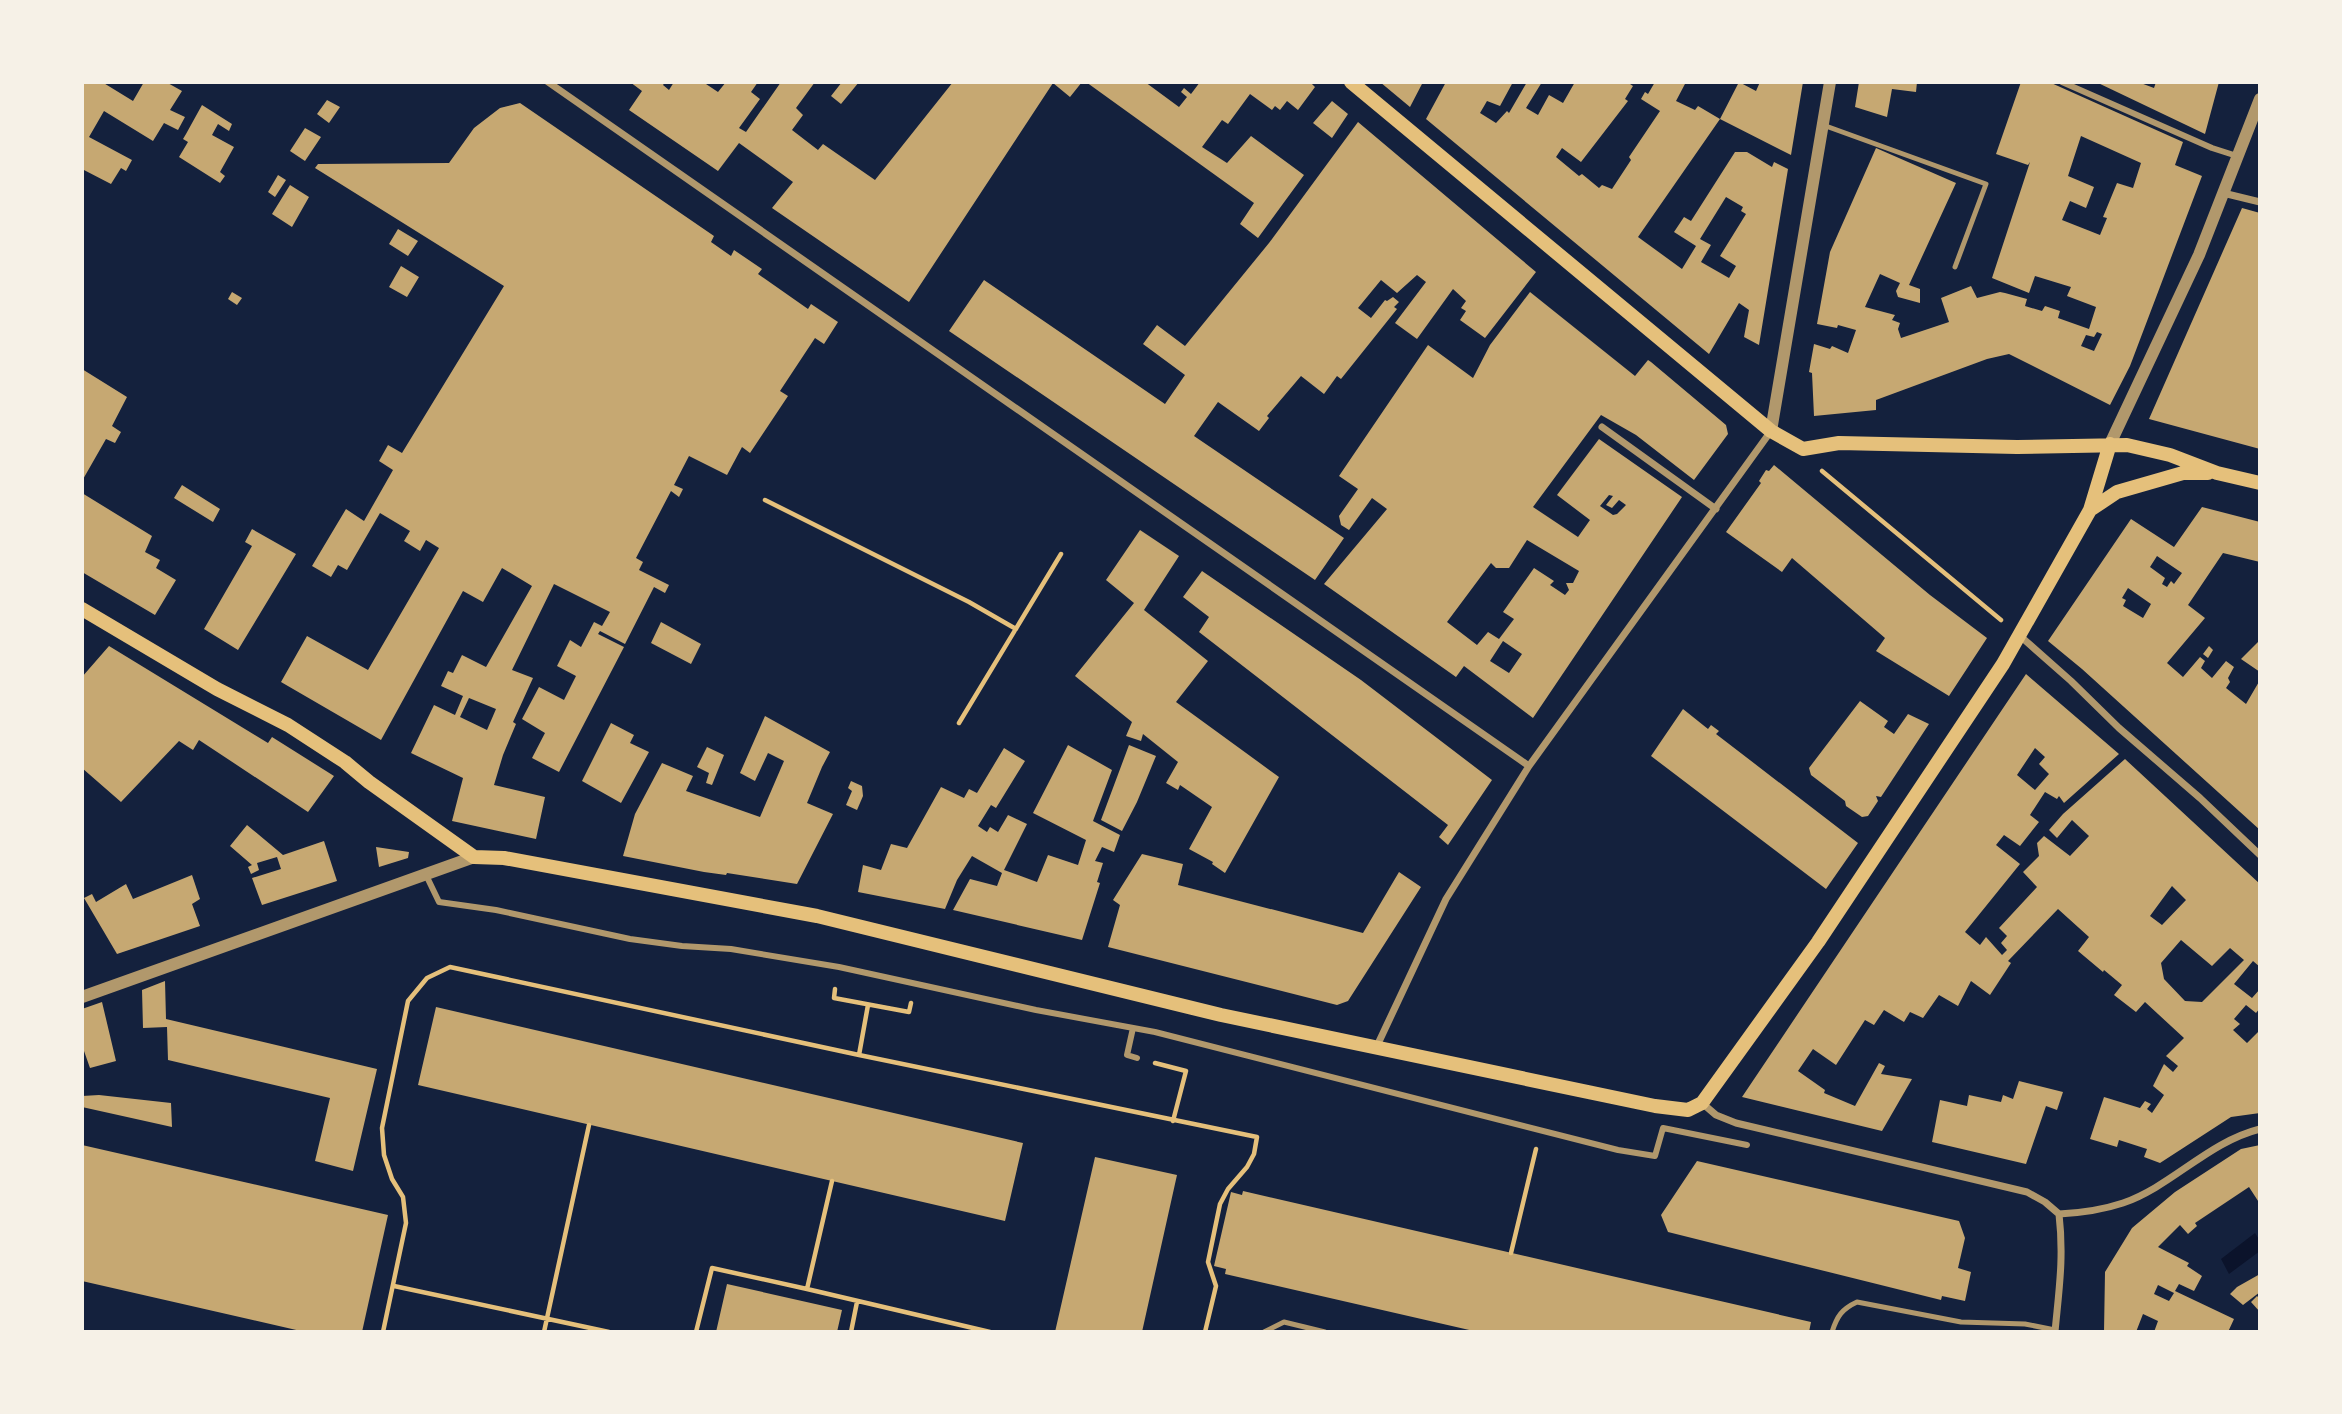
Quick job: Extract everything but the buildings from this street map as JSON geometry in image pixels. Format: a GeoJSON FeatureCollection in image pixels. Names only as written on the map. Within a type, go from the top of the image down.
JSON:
{"type":"FeatureCollection","features":[{"type":"Feature","properties":{"kind":"main road"},"geometry":{"type":"LineString","coordinates":[[1351,82],[1771,431],[1803,449],[1839,443],[2017,447],[2110,444],[2151,450],[2217,473],[2260,484]]}},
{"type":"Feature","properties":{"kind":"main road"},"geometry":{"type":"LineString","coordinates":[[82,609],[217,689],[288,725],[345,762],[474,858],[504,858],[817,916],[1207,1012],[1337,1041],[1655,1106],[1688,1110],[1702,1103],[1818,942],[2003,664],[2090,510],[2110,444]]}},
{"type":"Feature","properties":{"kind":"main road"},"geometry":{"type":"LineString","coordinates":[[2090,510],[2117,492],[2183,473],[2217,473]]}},
{"type":"Feature","properties":{"kind":"street"},"geometry":{"type":"LineString","coordinates":[[548,82],[1529,766]]}},
{"type":"Feature","properties":{"kind":"street"},"geometry":{"type":"LineString","coordinates":[[1376,1048],[1446,899],[1529,766],[1771,431],[1830,82]]}},
{"type":"Feature","properties":{"kind":"street"},"geometry":{"type":"LineString","coordinates":[[2062,82],[2212,148],[2237,156]]}},
{"type":"Feature","properties":{"kind":"street"},"geometry":{"type":"LineString","coordinates":[[2110,444],[2199,255],[2260,99]]}},
{"type":"Feature","properties":{"kind":"street"},"geometry":{"type":"LineString","coordinates":[[2222,193],[2260,202]]}},
{"type":"Feature","properties":{"kind":"street"},"geometry":{"type":"LineString","coordinates":[[1602,427],[1716,509]]}},
{"type":"Feature","properties":{"kind":"street"},"geometry":{"type":"LineString","coordinates":[[2019,635],[2119,728],[2200,798],[2260,856]]}},
{"type":"Feature","properties":{"kind":"street"},"geometry":{"type":"LineString","coordinates":[[82,997],[474,858]]}},
{"type":"Feature","properties":{"kind":"street"},"geometry":{"type":"LineString","coordinates":[[426,875],[439,902],[496,910],[630,939],[731,949],[839,967],[1133,1028],[1618,1150],[1655,1156],[1663,1128],[1747,1145]]}},
{"type":"Feature","properties":{"kind":"street"},"geometry":{"type":"LineString","coordinates":[[1133,1028],[1127,1055],[1138,1058]]}},
{"type":"Feature","properties":{"kind":"street"},"geometry":{"type":"LineString","coordinates":[[1702,1103],[1716,1115],[1736,1123],[2027,1192],[2046,1202],[2059,1214],[2063,1246],[2055,1331]]}},
{"type":"Feature","properties":{"kind":"street"},"geometry":{"type":"LineString","coordinates":[[2059,1214],[2082,1213],[2124,1203],[2159,1185],[2215,1147],[2260,1129]]}},
{"type":"Feature","properties":{"kind":"lane"},"geometry":{"type":"LineString","coordinates":[[1823,125],[1986,184],[1955,267]]}},
{"type":"Feature","properties":{"kind":"lane"},"geometry":{"type":"LineString","coordinates":[[1832,1332],[1838,1316],[1846,1307],[1857,1302],[1961,1322],[2025,1324],[2055,1331]]}},
{"type":"Feature","properties":{"kind":"lane"},"geometry":{"type":"LineString","coordinates":[[1264,1332],[1284,1322],[1325,1332]]}},
{"type":"Feature","properties":{"kind":"path"},"geometry":{"type":"LineString","coordinates":[[1803,449],[1829,478],[2019,635]]}},
{"type":"Feature","properties":{"kind":"path"},"geometry":{"type":"LineString","coordinates":[[765,500],[1016,629]]}},
{"type":"Feature","properties":{"kind":"path"},"geometry":{"type":"LineString","coordinates":[[959,723],[1061,554]]}},
{"type":"Feature","properties":{"kind":"path"},"geometry":{"type":"LineString","coordinates":[[383,1332],[406,1223],[403,1197],[392,1179],[384,1155],[382,1128],[408,1001],[427,978],[450,967],[1257,1137],[1254,1154],[1247,1167],[1228,1189],[1220,1204],[1208,1262],[1216,1286],[1205,1332]]}},
{"type":"Feature","properties":{"kind":"path"},"geometry":{"type":"LineString","coordinates":[[859,1055],[868,1005]]}},
{"type":"Feature","properties":{"kind":"path"},"geometry":{"type":"LineString","coordinates":[[1138,1058],[1186,1071],[1173,1121]]}},
{"type":"Feature","properties":{"kind":"path"},"geometry":{"type":"LineString","coordinates":[[544,1332],[589,1125]]}},
{"type":"Feature","properties":{"kind":"path"},"geometry":{"type":"LineString","coordinates":[[1511,1253],[1541,1132]]}},
{"type":"Feature","properties":{"kind":"path"},"geometry":{"type":"LineString","coordinates":[[807,1289],[832,1181]]}},
{"type":"Feature","properties":{"kind":"path"},"geometry":{"type":"LineString","coordinates":[[696,1332],[712,1268],[990,1332]]}},
{"type":"Feature","properties":{"kind":"path"},"geometry":{"type":"LineString","coordinates":[[394,1286],[609,1332]]}},
{"type":"Feature","properties":{"kind":"path"},"geometry":{"type":"LineString","coordinates":[[851,1332],[858,1302]]}},
{"type":"Feature","properties":{"kind":"path"},"geometry":{"type":"LineString","coordinates":[[950,1332],[952,1323]]}},
{"type":"Feature","properties":{"kind":"water"},"geometry":{"type":"Polygon","coordinates":[[[2255,1233],[2260,1241],[2260,1251],[2229,1274],[2221,1259],[2255,1233]]]}}]}
